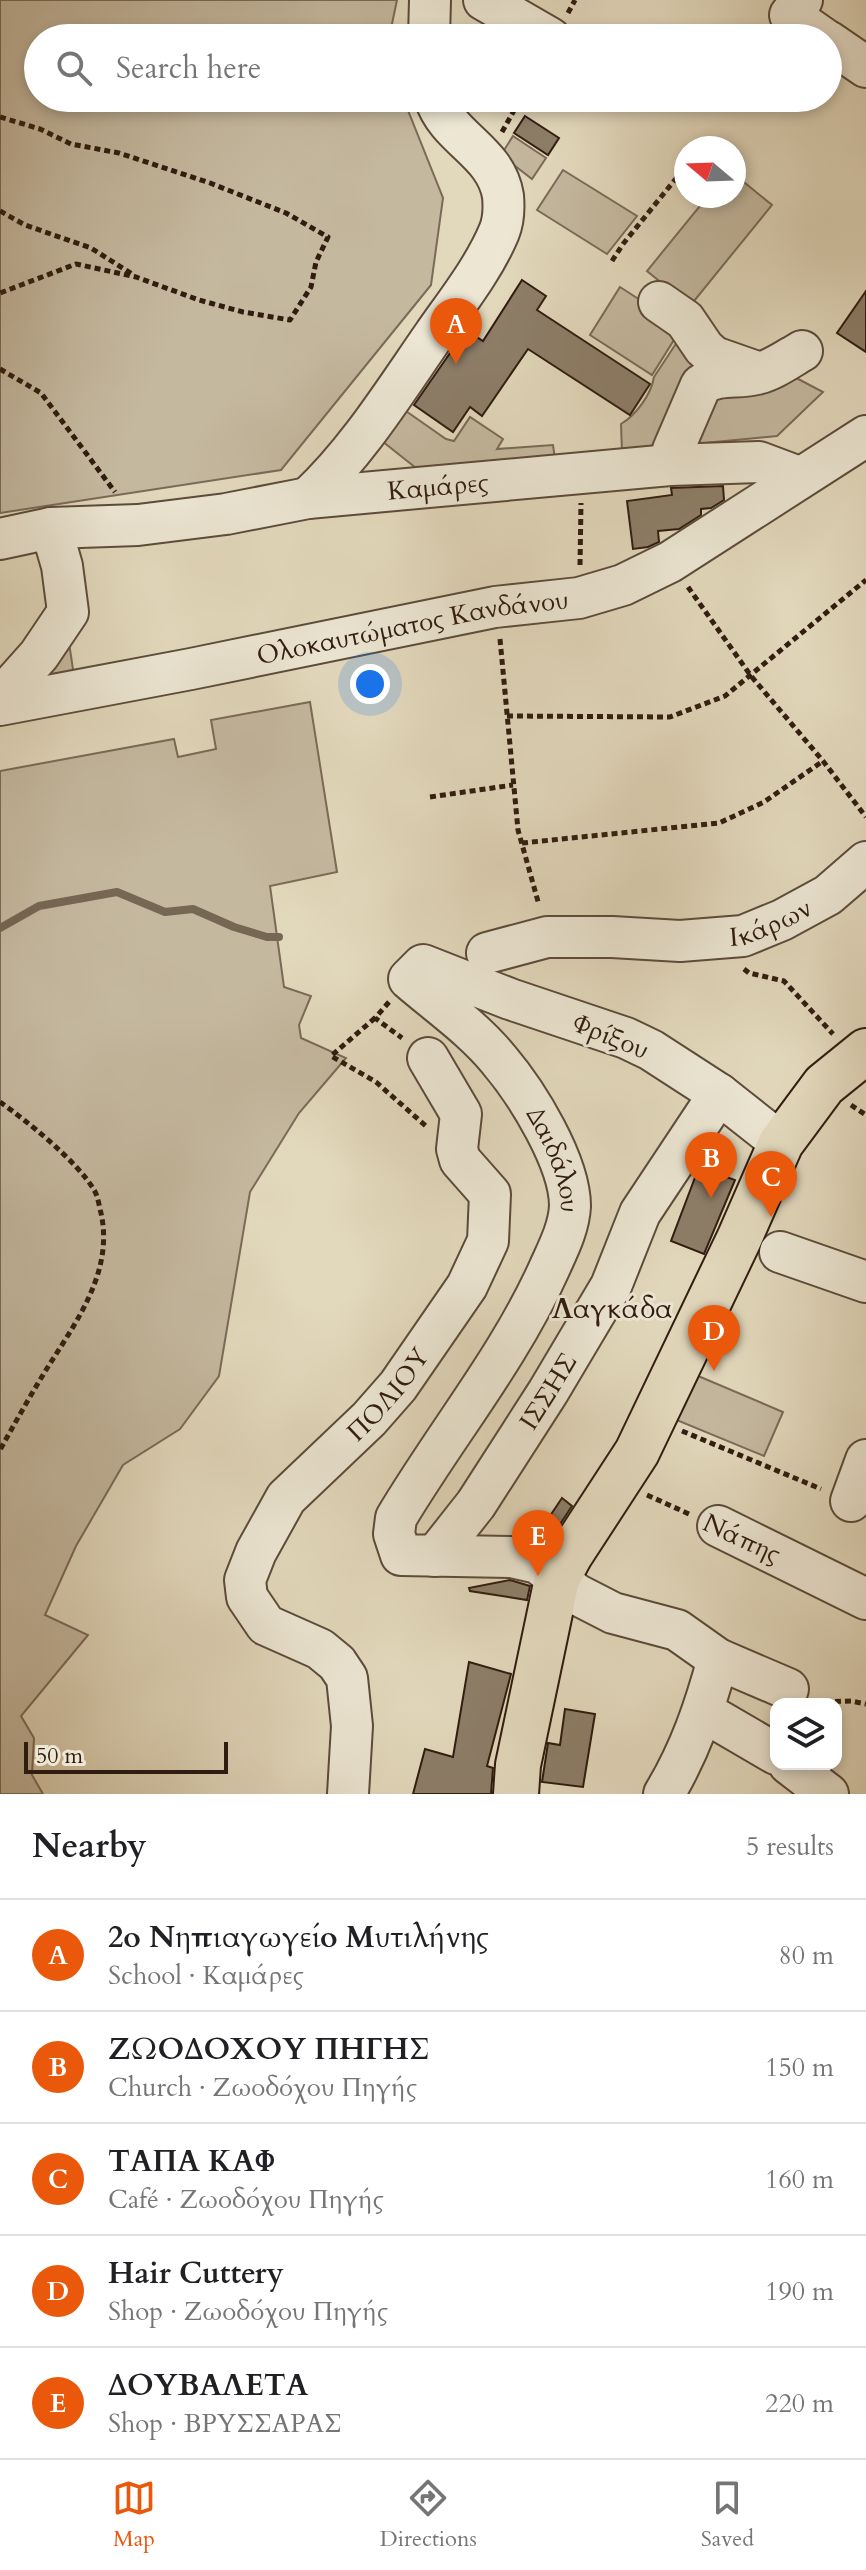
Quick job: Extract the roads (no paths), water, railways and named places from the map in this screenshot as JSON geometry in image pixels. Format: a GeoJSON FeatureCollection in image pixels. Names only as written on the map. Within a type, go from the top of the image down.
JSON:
{"type":"FeatureCollection","features":[{"type":"Feature","properties":{"kind":"main road"},"geometry":{"type":"LineString","coordinates":[[516,1794],[521,1750],[557,1579],[637,1452],[739,1239],[781,1143],[824,1085],[861,1055]]}},
{"type":"Feature","properties":{"kind":"street"},"geometry":{"type":"LineString","coordinates":[[429,24],[430,0]]}},
{"type":"Feature","properties":{"kind":"street"},"geometry":{"type":"LineString","coordinates":[[484,0],[526,24]]}},
{"type":"Feature","properties":{"kind":"street"},"geometry":{"type":"LineString","coordinates":[[796,8],[811,24]]}},
{"type":"Feature","properties":{"kind":"street"},"geometry":{"type":"LineString","coordinates":[[842,51],[866,67]]}},
{"type":"Feature","properties":{"kind":"street"},"geometry":{"type":"LineString","coordinates":[[308,498],[337,472],[391,398],[469,283],[500,230],[504,213],[503,197],[493,167],[447,124],[441,112]]}},
{"type":"Feature","properties":{"kind":"street"},"geometry":{"type":"LineString","coordinates":[[659,302],[685,320],[714,357],[761,373]]}},
{"type":"Feature","properties":{"kind":"street"},"geometry":{"type":"LineString","coordinates":[[670,465],[673,450],[701,385],[720,377],[761,373],[802,351]]}},
{"type":"Feature","properties":{"kind":"street"},"geometry":{"type":"LineString","coordinates":[[799,477],[866,436]]}},
{"type":"Feature","properties":{"kind":"street","name":"Καμάρες"},"geometry":{"type":"LineString","coordinates":[[0,539],[51,528],[138,525],[226,514],[308,498],[670,465],[759,462],[799,477]]}},
{"type":"Feature","properties":{"kind":"street","name":"Ολοκαυτώματος Κανδάνου"},"geometry":{"type":"LineString","coordinates":[[0,702],[495,607],[579,598],[623,585],[670,562],[799,477]]}},
{"type":"Feature","properties":{"kind":"street"},"geometry":{"type":"LineString","coordinates":[[0,702],[39,655],[68,612],[62,566],[51,528]]}},
{"type":"Feature","properties":{"kind":"street","name":"Ικάρων"},"geometry":{"type":"LineString","coordinates":[[487,953],[547,937],[680,941],[743,936],[782,920],[828,895],[866,862]]}},
{"type":"Feature","properties":{"kind":"street","name":"Φρίξου"},"geometry":{"type":"LineString","coordinates":[[416,972],[510,999],[626,1038],[651,1050],[719,1094],[781,1143]]}},
{"type":"Feature","properties":{"kind":"street","name":"Δαιδάλου"},"geometry":{"type":"LineString","coordinates":[[416,972],[500,1060],[545,1128],[564,1171],[570,1202],[560,1245],[530,1307],[510,1343],[396,1518],[394,1534],[418,1555]]}},
{"type":"Feature","properties":{"kind":"street","name":"ΠΟΛΙΟΥ"},"geometry":{"type":"LineString","coordinates":[[348,1794],[352,1726],[347,1678],[337,1663],[320,1649],[266,1625],[247,1597],[245,1580],[256,1552],[286,1498],[369,1419],[398,1386],[467,1286],[488,1241],[490,1194],[460,1160],[457,1149],[461,1114],[428,1058]]}},
{"type":"Feature","properties":{"kind":"street","name":"ΙΣΣΗΣ"},"geometry":{"type":"LineString","coordinates":[[418,1555],[476,1504],[611,1286],[640,1213],[719,1094]]}},
{"type":"Feature","properties":{"kind":"street"},"geometry":{"type":"LineString","coordinates":[[780,1252],[866,1282]]}},
{"type":"Feature","properties":{"kind":"street"},"geometry":{"type":"LineString","coordinates":[[851,1501],[866,1460]]}},
{"type":"Feature","properties":{"kind":"street","name":"Νάπης"},"geometry":{"type":"LineString","coordinates":[[718,1526],[866,1599]]}},
{"type":"Feature","properties":{"kind":"street"},"geometry":{"type":"LineString","coordinates":[[418,1555],[511,1557],[538,1563],[576,1594],[613,1613],[677,1630],[718,1659],[795,1696]]}},
{"type":"Feature","properties":{"kind":"street"},"geometry":{"type":"LineString","coordinates":[[664,1794],[682,1765],[704,1712],[718,1659]]}},
{"type":"Feature","properties":{"kind":"street"},"geometry":{"type":"LineString","coordinates":[[704,1712],[770,1750]]}},
{"type":"Feature","properties":{"kind":"waterway"},"geometry":{"type":"LineString","coordinates":[[0,928],[39,906],[117,892],[165,912],[193,909],[234,927],[267,937],[279,937]]}},
{"type":"Feature","properties":{"kind":"place","name":"2ο Νηπιαγωγείο Μυτιλήνης"},"geometry":{"type":"Point","coordinates":[456,364]}},
{"type":"Feature","properties":{"kind":"place","name":"ΖΩΟΔΟΧΟΥ ΠΗΓΗΣ"},"geometry":{"type":"Point","coordinates":[711,1198]}},
{"type":"Feature","properties":{"kind":"place","name":"ΤΑΠΑ ΚΑΦ"},"geometry":{"type":"Point","coordinates":[771,1217]}},
{"type":"Feature","properties":{"kind":"place","name":"Hair Cuttery"},"geometry":{"type":"Point","coordinates":[714,1371]}},
{"type":"Feature","properties":{"kind":"place","name":"ΔΟΥΒΑΛΕΤΑ"},"geometry":{"type":"Point","coordinates":[538,1576]}},
{"type":"Feature","properties":{"kind":"district","name":"Λαγκάδα"},"geometry":{"type":"Point","coordinates":[612,1308]}}]}
